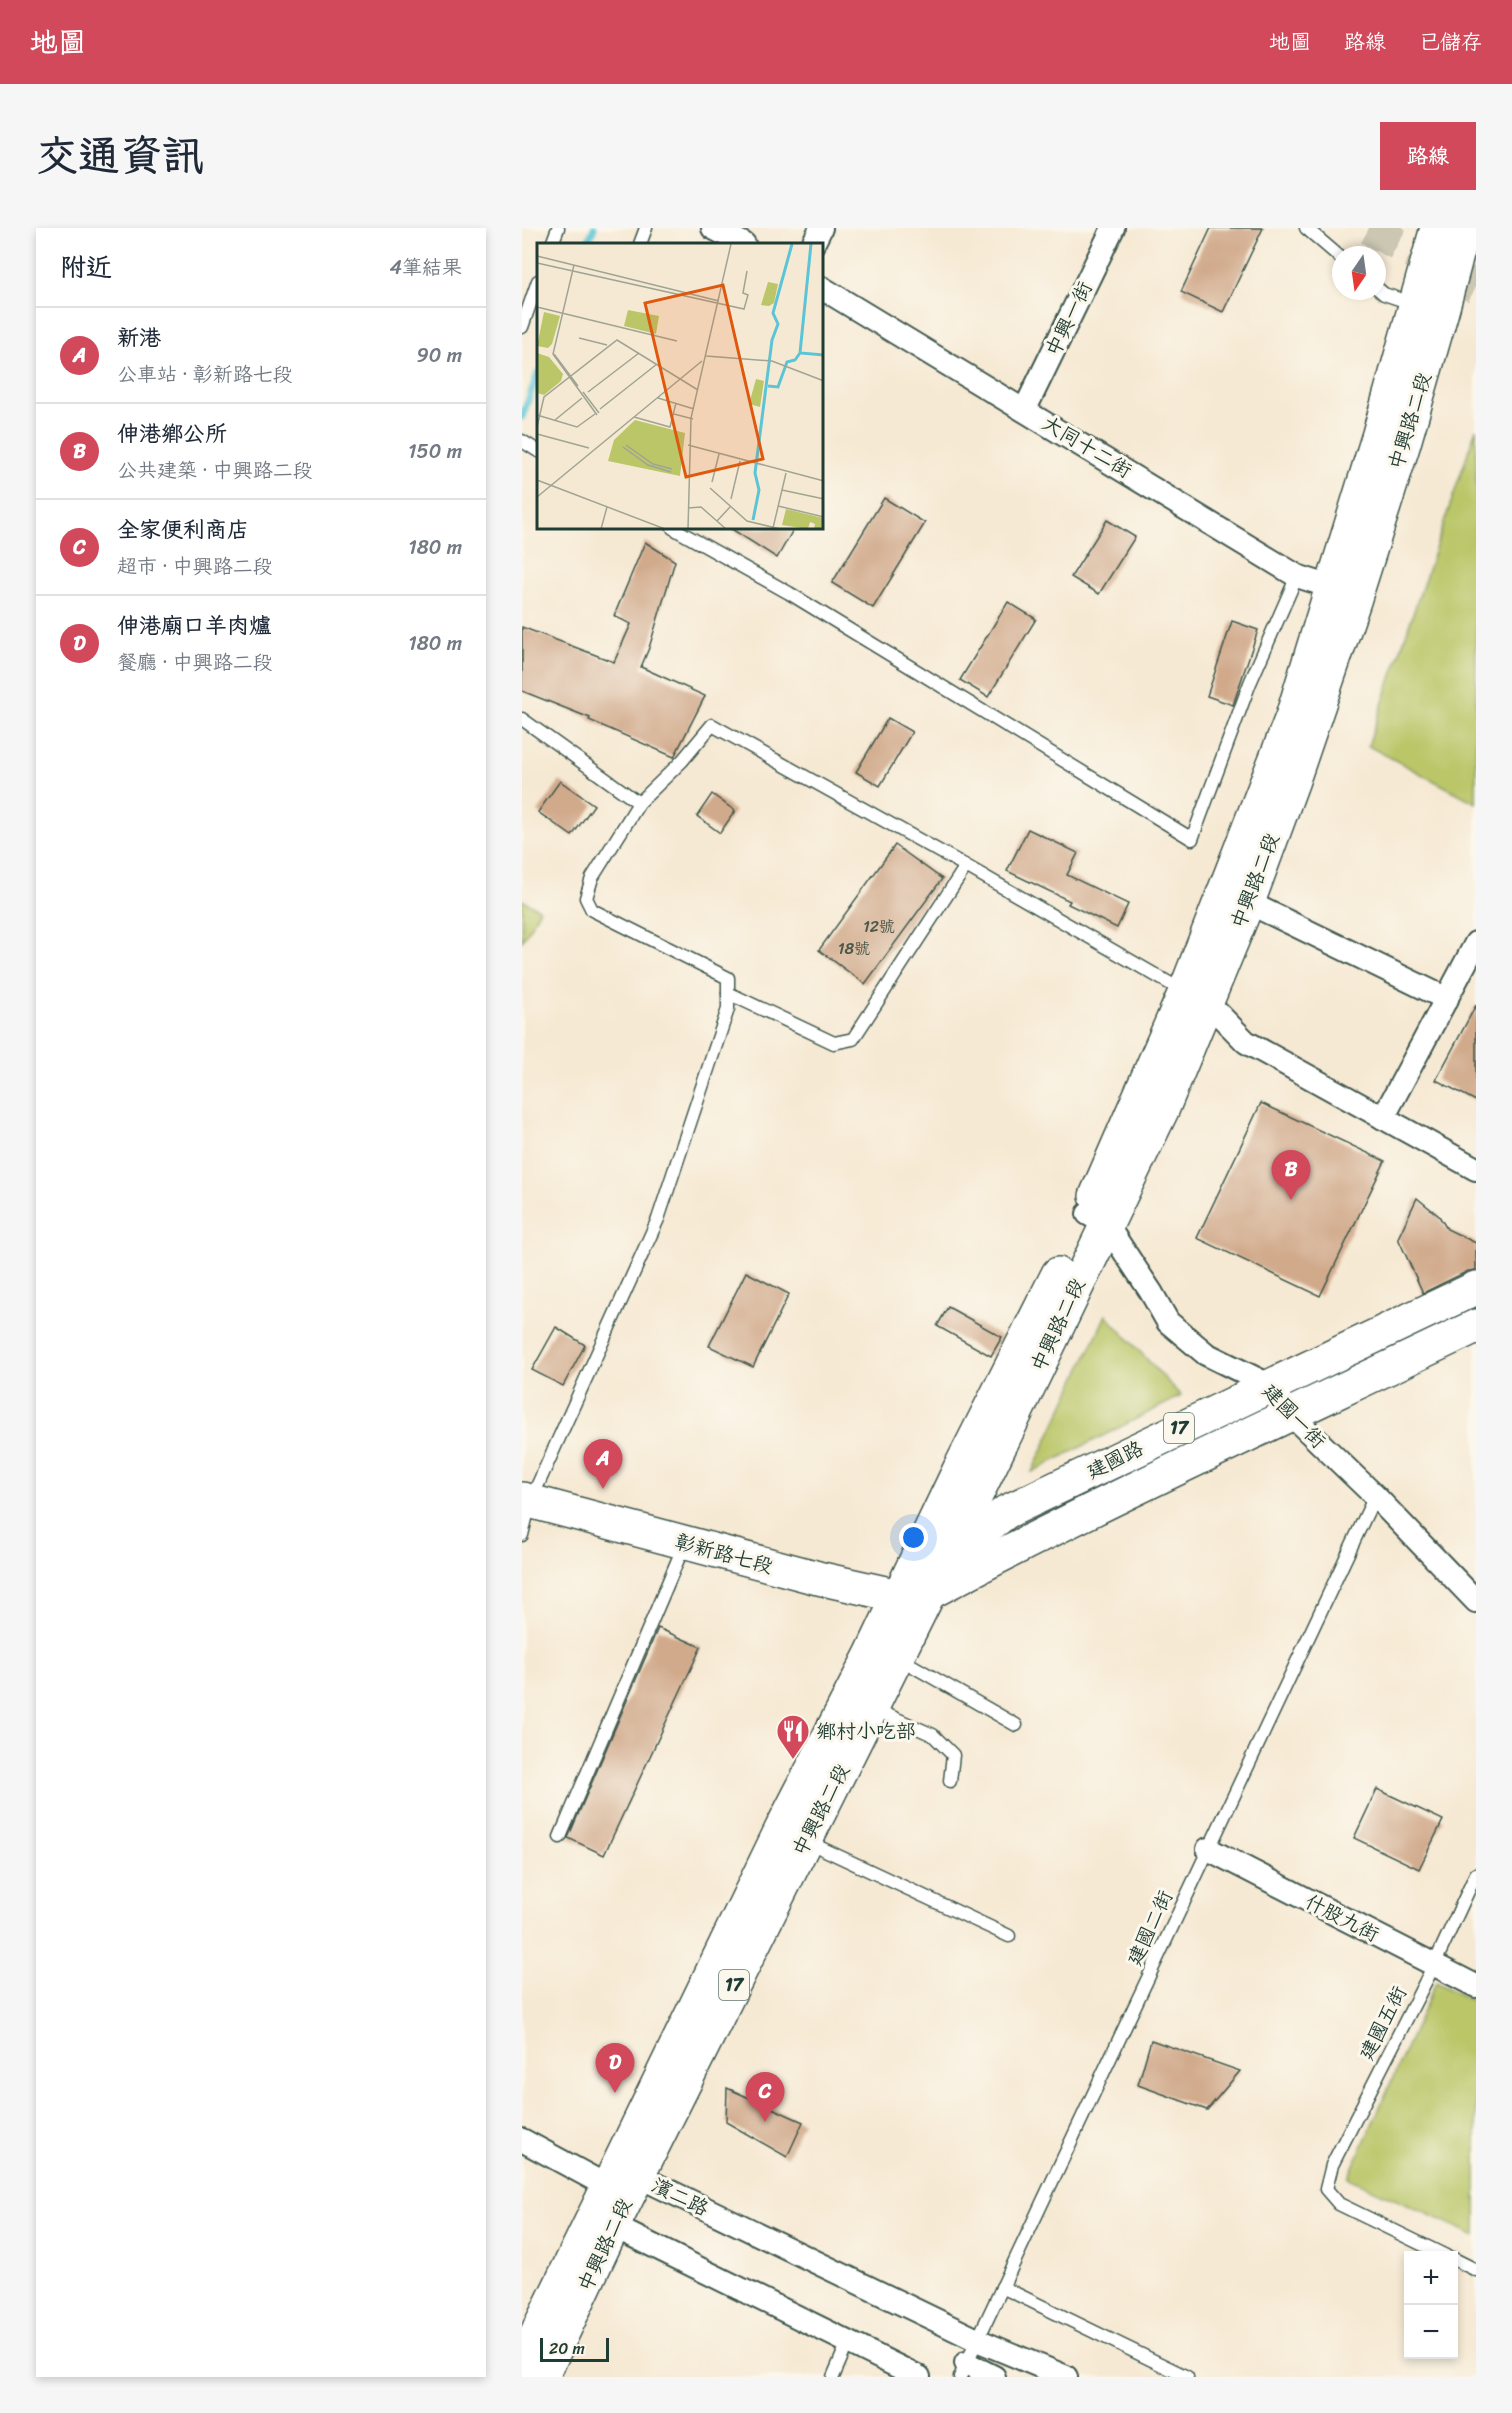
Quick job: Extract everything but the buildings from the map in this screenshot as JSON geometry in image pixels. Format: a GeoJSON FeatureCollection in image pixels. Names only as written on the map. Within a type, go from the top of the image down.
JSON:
{"type":"FeatureCollection","features":[{"type":"Feature","properties":{"kind":"main road","name":"中興路二段"},"geometry":{"type":"LineString","coordinates":[[1430,308],[1437,228]]}},
{"type":"Feature","properties":{"kind":"main road","name":"中興路二段"},"geometry":{"type":"LineString","coordinates":[[945,1560],[1197,998],[1236,897],[1292,717],[1342,594],[1430,308],[1464,228]]}},
{"type":"Feature","properties":{"kind":"main road","name":"中興路二段"},"geometry":{"type":"LineString","coordinates":[[522,2364],[607,2186],[794,1834],[872,1708],[897,1656],[914,1595],[961,1466],[1097,1219]]}},
{"type":"Feature","properties":{"kind":"main road","name":"建國路"},"geometry":{"type":"LineString","coordinates":[[914,1595],[945,1560],[1006,1512],[1476,1288]]}},
{"type":"Feature","properties":{"kind":"main road","name":"建國路"},"geometry":{"type":"LineString","coordinates":[[914,1595],[1476,1326]]}},
{"type":"Feature","properties":{"kind":"main road","name":"彰新路七段"},"geometry":{"type":"LineString","coordinates":[[526,1501],[818,1578],[914,1595]]}},
{"type":"Feature","properties":{"kind":"main road","name":"中興路二段"},"geometry":{"type":"LineString","coordinates":[[542,2377],[638,2176],[794,1834],[871,1655],[914,1595]]}},
{"type":"Feature","properties":{"kind":"street"},"geometry":{"type":"LineString","coordinates":[[713,228],[742,243]]}},
{"type":"Feature","properties":{"kind":"street"},"geometry":{"type":"LineString","coordinates":[[814,243],[821,228]]}},
{"type":"Feature","properties":{"kind":"street","name":"中興一街"},"geometry":{"type":"LineString","coordinates":[[1025,409],[1113,228]]}},
{"type":"Feature","properties":{"kind":"street","name":"大同十二街"},"geometry":{"type":"LineString","coordinates":[[824,289],[1297,576],[1342,594]]}},
{"type":"Feature","properties":{"kind":"street"},"geometry":{"type":"LineString","coordinates":[[1236,897],[1447,999]]}},
{"type":"Feature","properties":{"kind":"street"},"geometry":{"type":"LineString","coordinates":[[1383,1118],[1476,943]]}},
{"type":"Feature","properties":{"kind":"street"},"geometry":{"type":"LineString","coordinates":[[1197,998],[1246,1042],[1476,1169]]}},
{"type":"Feature","properties":{"kind":"street","name":"建國一街"},"geometry":{"type":"LineString","coordinates":[[1097,1219],[1151,1292],[1168,1322],[1206,1354],[1269,1385],[1290,1414],[1375,1496],[1476,1601]]}},
{"type":"Feature","properties":{"kind":"street","name":"什股九街"},"geometry":{"type":"LineString","coordinates":[[1208,1849],[1476,1986]]}},
{"type":"Feature","properties":{"kind":"street"},"geometry":{"type":"LineString","coordinates":[[522,2140],[607,2186],[613,2226],[919,2377]]}},
{"type":"Feature","properties":{"kind":"street","name":"濱二路"},"geometry":{"type":"LineString","coordinates":[[607,2186],[638,2176],[977,2340],[1066,2377]]}},
{"type":"Feature","properties":{"kind":"street"},"geometry":{"type":"LineString","coordinates":[[963,2370],[994,2377]]}},
{"type":"Feature","properties":{"kind":"lane"},"geometry":{"type":"LineString","coordinates":[[552,243],[558,228]]}},
{"type":"Feature","properties":{"kind":"lane"},"geometry":{"type":"LineString","coordinates":[[640,243],[646,228]]}},
{"type":"Feature","properties":{"kind":"lane"},"geometry":{"type":"LineString","coordinates":[[1306,228],[1332,250]]}},
{"type":"Feature","properties":{"kind":"lane"},"geometry":{"type":"LineString","coordinates":[[522,327],[537,284]]}},
{"type":"Feature","properties":{"kind":"lane"},"geometry":{"type":"LineString","coordinates":[[1386,295],[1430,308]]}},
{"type":"Feature","properties":{"kind":"lane"},"geometry":{"type":"LineString","coordinates":[[522,441],[537,450]]}},
{"type":"Feature","properties":{"kind":"lane"},"geometry":{"type":"LineString","coordinates":[[677,530],[789,593],[1192,839],[1250,683],[1297,576]]}},
{"type":"Feature","properties":{"kind":"lane"},"geometry":{"type":"LineString","coordinates":[[522,719],[639,803]]}},
{"type":"Feature","properties":{"kind":"lane"},"geometry":{"type":"LineString","coordinates":[[522,1535],[526,1501],[658,1219],[728,1009],[728,978],[592,910],[586,898],[592,878],[639,803],[682,761],[712,725],[1197,998]]}},
{"type":"Feature","properties":{"kind":"lane"},"geometry":{"type":"LineString","coordinates":[[728,993],[834,1042],[853,1039],[966,866]]}},
{"type":"Feature","properties":{"kind":"lane","name":"建國二街"},"geometry":{"type":"LineString","coordinates":[[963,2370],[1375,1496]]}},
{"type":"Feature","properties":{"kind":"lane"},"geometry":{"type":"LineString","coordinates":[[560,1837],[685,1544]]}},
{"type":"Feature","properties":{"kind":"lane"},"geometry":{"type":"LineString","coordinates":[[897,1656],[1016,1725]]}},
{"type":"Feature","properties":{"kind":"lane"},"geometry":{"type":"LineString","coordinates":[[872,1708],[933,1735],[953,1755],[950,1781]]}},
{"type":"Feature","properties":{"kind":"lane"},"geometry":{"type":"LineString","coordinates":[[794,1834],[1009,1936]]}},
{"type":"Feature","properties":{"kind":"lane","name":"建國五街"},"geometry":{"type":"LineString","coordinates":[[1436,2251],[1339,2204],[1326,2189],[1332,2165],[1434,1965],[1476,1875]]}},
{"type":"Feature","properties":{"kind":"lane"},"geometry":{"type":"LineString","coordinates":[[1458,2261],[1476,2270]]}},
{"type":"Feature","properties":{"kind":"lane"},"geometry":{"type":"LineString","coordinates":[[1002,2287],[1187,2377]]}},
{"type":"Feature","properties":{"kind":"lane"},"geometry":{"type":"LineString","coordinates":[[833,2377],[848,2342]]}},
{"type":"Feature","properties":{"kind":"green space"},"geometry":{"type":"Polygon","coordinates":[[[1476,429],[1476,803],[1368,746],[1476,429]]]}},
{"type":"Feature","properties":{"kind":"green space"},"geometry":{"type":"Polygon","coordinates":[[[522,900],[540,909],[522,942],[522,900]]]}},
{"type":"Feature","properties":{"kind":"green space"},"geometry":{"type":"Polygon","coordinates":[[[1106,1315],[1181,1396],[1032,1472],[1106,1315]]]}},
{"type":"Feature","properties":{"kind":"green space"},"geometry":{"type":"Polygon","coordinates":[[[1436,1982],[1476,2003],[1476,2236],[1348,2178],[1436,1982]]]}},
{"type":"Feature","properties":{"kind":"waterway"},"geometry":{"type":"LineString","coordinates":[[587,243],[594,228]]}},
{"type":"Feature","properties":{"kind":"waterway"},"geometry":{"type":"LineString","coordinates":[[522,417],[537,376]]}},
{"type":"Feature","properties":{"kind":"tunnel"},"geometry":{"type":"LineString","coordinates":[[1369,228],[1476,287]]}},
{"type":"Feature","properties":{"kind":"place","name":"伸港鄉公所"},"geometry":{"type":"Point","coordinates":[1291,1200]}},
{"type":"Feature","properties":{"kind":"place","name":"新港"},"geometry":{"type":"Point","coordinates":[603,1489]}},
{"type":"Feature","properties":{"kind":"place","name":"鄉村小吃部"},"geometry":{"type":"Point","coordinates":[793,1760]}},
{"type":"Feature","properties":{"kind":"place","name":"伸港廟口羊肉爐"},"geometry":{"type":"Point","coordinates":[615,2093]}},
{"type":"Feature","properties":{"kind":"place","name":"全家便利商店"},"geometry":{"type":"Point","coordinates":[765,2122]}}]}
